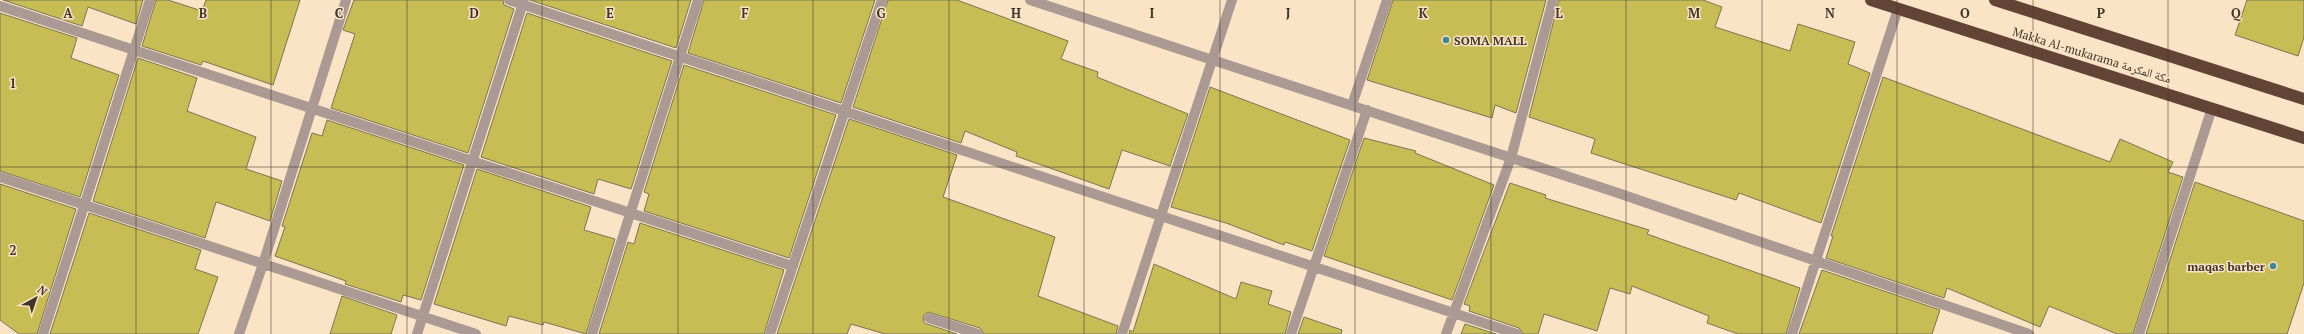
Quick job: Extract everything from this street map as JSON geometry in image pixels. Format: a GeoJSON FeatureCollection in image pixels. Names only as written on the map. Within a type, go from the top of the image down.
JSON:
{"type":"FeatureCollection","features":[{"type":"Feature","properties":{"kind":"highway","name":"Makka Al-mukarama مكة المكرمة"},"geometry":{"type":"LineString","coordinates":[[1871,0],[2304,138]]}},
{"type":"Feature","properties":{"kind":"highway","name":"Makka Al-mukarama مكة المكرمة"},"geometry":{"type":"LineString","coordinates":[[1995,0],[2304,99]]}},
{"type":"Feature","properties":{"kind":"street"},"geometry":{"type":"LineString","coordinates":[[43,334],[150,0]]}},
{"type":"Feature","properties":{"kind":"street"},"geometry":{"type":"LineString","coordinates":[[239,334],[263,264],[346,0]]}},
{"type":"Feature","properties":{"kind":"street"},"geometry":{"type":"LineString","coordinates":[[509,0],[523,2],[680,57],[1517,334]]}},
{"type":"Feature","properties":{"kind":"street"},"geometry":{"type":"LineString","coordinates":[[592,334],[698,0]]}},
{"type":"Feature","properties":{"kind":"street"},"geometry":{"type":"LineString","coordinates":[[770,334],[882,0]]}},
{"type":"Feature","properties":{"kind":"street"},"geometry":{"type":"LineString","coordinates":[[1030,0],[1212,58],[1615,192],[2029,334]]}},
{"type":"Feature","properties":{"kind":"street"},"geometry":{"type":"LineString","coordinates":[[1122,334],[1232,0]]}},
{"type":"Feature","properties":{"kind":"street"},"geometry":{"type":"LineString","coordinates":[[1352,105],[1387,0]]}},
{"type":"Feature","properties":{"kind":"street"},"geometry":{"type":"LineString","coordinates":[[1446,334],[1511,158],[1553,0]]}},
{"type":"Feature","properties":{"kind":"street"},"geometry":{"type":"LineString","coordinates":[[417,334],[523,2]]}},
{"type":"Feature","properties":{"kind":"street"},"geometry":{"type":"LineString","coordinates":[[0,6],[792,266]]}},
{"type":"Feature","properties":{"kind":"street"},"geometry":{"type":"LineString","coordinates":[[1792,334],[1898,9]]}},
{"type":"Feature","properties":{"kind":"street"},"geometry":{"type":"LineString","coordinates":[[2139,334],[2212,108]]}},
{"type":"Feature","properties":{"kind":"street"},"geometry":{"type":"LineString","coordinates":[[1291,334],[1367,110]]}},
{"type":"Feature","properties":{"kind":"street"},"geometry":{"type":"LineString","coordinates":[[0,177],[476,334]]}},
{"type":"Feature","properties":{"kind":"street"},"geometry":{"type":"LineString","coordinates":[[929,318],[978,334]]}},
{"type":"Feature","properties":{"kind":"building"},"geometry":{"type":"Polygon","coordinates":[[[3,0],[143,0],[136,24],[88,7],[82,26],[3,0]]]}},
{"type":"Feature","properties":{"kind":"building"},"geometry":{"type":"Polygon","coordinates":[[[156,0],[168,0],[202,11],[206,0],[300,0],[273,85],[203,61],[201,65],[142,46],[156,0]]]}},
{"type":"Feature","properties":{"kind":"building"},"geometry":{"type":"Polygon","coordinates":[[[354,0],[503,0],[504,5],[514,9],[468,153],[331,108],[355,34],[343,30],[354,0]]]}},
{"type":"Feature","properties":{"kind":"building"},"geometry":{"type":"Polygon","coordinates":[[[530,0],[691,0],[676,48],[530,0]]]}},
{"type":"Feature","properties":{"kind":"building"},"geometry":{"type":"Polygon","coordinates":[[[704,0],[875,0],[841,103],[688,53],[704,0]]]}},
{"type":"Feature","properties":{"kind":"building"},"geometry":{"type":"Polygon","coordinates":[[[888,0],[957,0],[1068,41],[1061,59],[1098,72],[1097,77],[1188,114],[1170,166],[1122,150],[1109,189],[1016,156],[1017,152],[965,131],[961,143],[853,107],[888,0]]]}},
{"type":"Feature","properties":{"kind":"building","name":"SOMA MALL"},"geometry":{"type":"Polygon","coordinates":[[[1393,0],[1546,0],[1516,113],[1495,105],[1492,118],[1367,80],[1393,0]]]}},
{"type":"Feature","properties":{"kind":"building"},"geometry":{"type":"Polygon","coordinates":[[[1559,0],[1703,0],[1722,7],[1715,27],[1790,51],[1798,24],[1855,42],[1848,64],[1870,73],[1821,223],[1739,193],[1736,200],[1591,153],[1595,139],[1529,117],[1559,0]]]}},
{"type":"Feature","properties":{"kind":"building"},"geometry":{"type":"Polygon","coordinates":[[[2247,0],[2304,0],[2304,37],[2298,56],[2235,35],[2247,0]]]}},
{"type":"Feature","properties":{"kind":"building"},"geometry":{"type":"Polygon","coordinates":[[[0,13],[77,38],[71,58],[119,75],[80,197],[0,171],[0,13]]]}},
{"type":"Feature","properties":{"kind":"building"},"geometry":{"type":"Polygon","coordinates":[[[527,13],[672,61],[631,189],[598,179],[594,194],[481,157],[527,13]]]}},
{"type":"Feature","properties":{"kind":"building"},"geometry":{"type":"Polygon","coordinates":[[[138,58],[197,78],[187,111],[256,137],[246,169],[282,181],[270,221],[216,202],[205,238],[93,201],[138,58]]]}},
{"type":"Feature","properties":{"kind":"building"},"geometry":{"type":"Polygon","coordinates":[[[684,65],[836,115],[789,258],[644,211],[649,194],[644,192],[684,65]]]}},
{"type":"Feature","properties":{"kind":"building"},"geometry":{"type":"Polygon","coordinates":[[[1883,77],[2110,162],[2120,139],[2173,162],[2168,172],[2183,177],[2133,334],[2117,334],[2049,306],[2040,327],[1947,288],[1944,298],[1826,258],[1833,236],[1831,236],[1883,77]]]}},
{"type":"Feature","properties":{"kind":"building"},"geometry":{"type":"Polygon","coordinates":[[[1210,87],[1350,140],[1312,251],[1285,242],[1284,245],[1226,223],[1171,207],[1210,87]]]}},
{"type":"Feature","properties":{"kind":"building"},"geometry":{"type":"Polygon","coordinates":[[[849,119],[957,155],[943,197],[1055,237],[1038,296],[1118,326],[1116,334],[984,334],[980,328],[928,312],[923,316],[924,323],[957,334],[885,334],[851,324],[847,334],[777,334],[849,119]]]}},
{"type":"Feature","properties":{"kind":"building"},"geometry":{"type":"Polygon","coordinates":[[[327,120],[464,165],[421,300],[403,295],[401,302],[345,284],[346,281],[275,256],[285,227],[282,226],[312,133],[322,136],[327,120]]]}},
{"type":"Feature","properties":{"kind":"building"},"geometry":{"type":"Polygon","coordinates":[[[1364,138],[1416,151],[1415,153],[1494,185],[1452,300],[1324,256],[1364,138]]]}},
{"type":"Feature","properties":{"kind":"building"},"geometry":{"type":"Polygon","coordinates":[[[477,169],[591,207],[584,230],[615,239],[586,334],[544,322],[543,325],[509,316],[506,326],[434,304],[477,169]]]}},
{"type":"Feature","properties":{"kind":"building"},"geometry":{"type":"Polygon","coordinates":[[[2195,182],[2304,221],[2304,283],[2287,334],[2146,334],[2195,182]]]}},
{"type":"Feature","properties":{"kind":"building"},"geometry":{"type":"Polygon","coordinates":[[[1510,183],[1546,195],[1545,198],[1649,230],[1647,234],[1800,288],[1786,334],[1738,334],[1707,323],[1709,316],[1632,286],[1630,294],[1610,288],[1597,331],[1544,314],[1538,334],[1523,334],[1519,328],[1469,311],[1470,306],[1464,304],[1510,183]]]}},
{"type":"Feature","properties":{"kind":"building"},"geometry":{"type":"Polygon","coordinates":[[[0,184],[76,209],[37,334],[19,334],[0,320],[0,184]]]}},
{"type":"Feature","properties":{"kind":"building"},"geometry":{"type":"Polygon","coordinates":[[[89,213],[201,250],[195,269],[218,277],[198,334],[50,334],[89,213]]]}},
{"type":"Feature","properties":{"kind":"building"},"geometry":{"type":"Polygon","coordinates":[[[640,223],[784,270],[764,334],[599,334],[628,242],[634,244],[640,223]]]}},
{"type":"Feature","properties":{"kind":"building"},"geometry":{"type":"Polygon","coordinates":[[[1154,264],[1236,299],[1241,282],[1272,291],[1268,304],[1291,312],[1285,334],[1129,334],[1130,330],[1133,332],[1154,264]]]}},
{"type":"Feature","properties":{"kind":"building"},"geometry":{"type":"Polygon","coordinates":[[[1822,270],[1940,310],[1932,334],[1799,334],[1822,270]]]}},
{"type":"Feature","properties":{"kind":"building"},"geometry":{"type":"Polygon","coordinates":[[[342,296],[397,315],[391,334],[330,334],[342,296]]]}},
{"type":"Feature","properties":{"kind":"building"},"geometry":{"type":"Polygon","coordinates":[[[1304,317],[1342,330],[1341,334],[1298,334],[1304,317]]]}},
{"type":"Feature","properties":{"kind":"building"},"geometry":{"type":"Polygon","coordinates":[[[1465,324],[1496,334],[1461,334],[1465,324]]]}},
{"type":"Feature","properties":{"kind":"place","name":"SOMA MALL"},"geometry":{"type":"Point","coordinates":[1446,40]}},
{"type":"Feature","properties":{"kind":"place","name":"maqas barber"},"geometry":{"type":"Point","coordinates":[2273,266]}}]}
